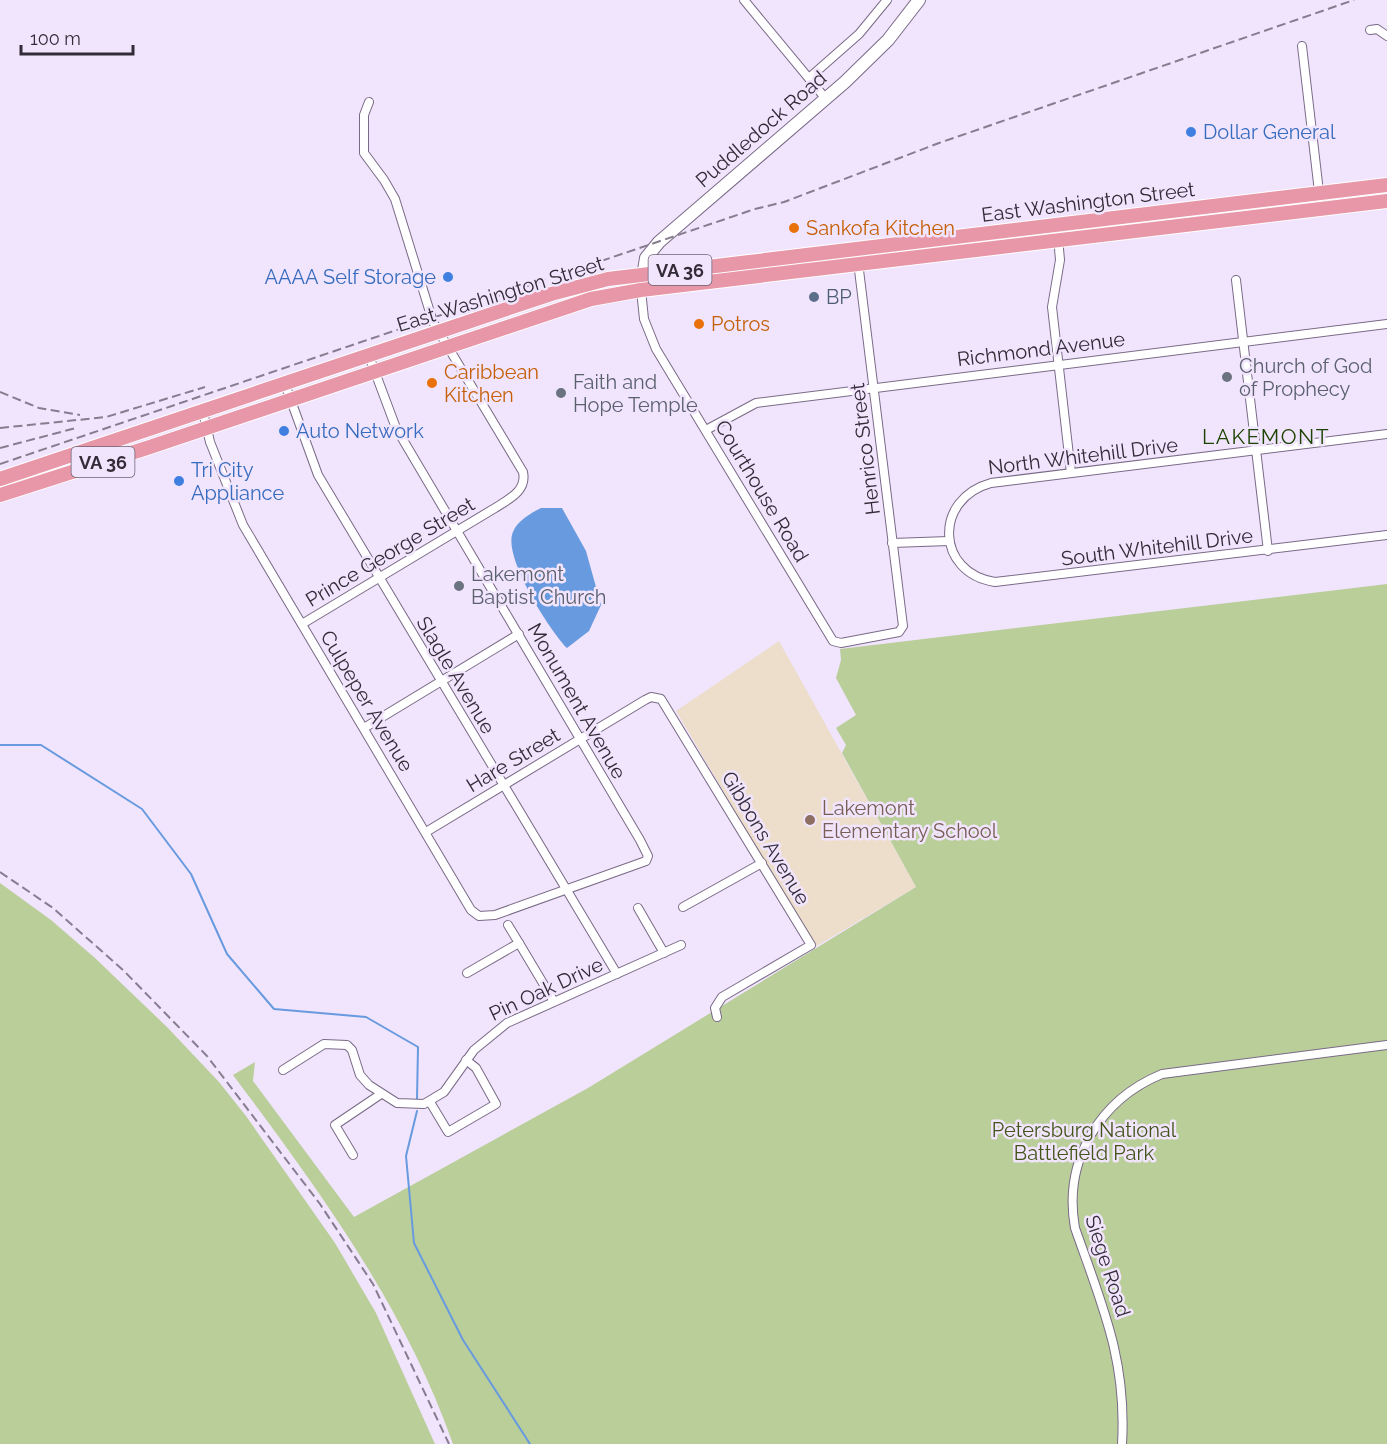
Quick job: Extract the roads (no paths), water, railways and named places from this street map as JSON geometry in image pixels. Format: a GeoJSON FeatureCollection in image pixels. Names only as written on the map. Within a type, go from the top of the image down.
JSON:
{"type":"FeatureCollection","features":[{"type":"Feature","properties":{"kind":"highway","name":"East Washington Street"},"geometry":{"type":"LineString","coordinates":[[0,479],[583,285],[642,274],[1387,185]]}},
{"type":"Feature","properties":{"kind":"highway","name":"East Washington Street"},"geometry":{"type":"LineString","coordinates":[[0,495],[591,299],[641,290],[1387,201]]}},
{"type":"Feature","properties":{"kind":"main road","name":"Puddledock Road"},"geometry":{"type":"LineString","coordinates":[[641,290],[646,258],[659,242],[826,99],[888,40],[919,0]]}},
{"type":"Feature","properties":{"kind":"street"},"geometry":{"type":"LineString","coordinates":[[744,0],[826,99]]}},
{"type":"Feature","properties":{"kind":"street"},"geometry":{"type":"LineString","coordinates":[[809,78],[859,34],[887,0]]}},
{"type":"Feature","properties":{"kind":"street"},"geometry":{"type":"LineString","coordinates":[[1370,30],[1377,29],[1387,36]]}},
{"type":"Feature","properties":{"kind":"street"},"geometry":{"type":"LineString","coordinates":[[1302,46],[1320,209]]}},
{"type":"Feature","properties":{"kind":"street"},"geometry":{"type":"LineString","coordinates":[[369,102],[364,115],[363,153],[384,180],[395,199],[429,310],[448,345]]}},
{"type":"Feature","properties":{"kind":"street"},"geometry":{"type":"LineString","coordinates":[[1057,226],[1059,272],[1052,307],[1071,473]]}},
{"type":"Feature","properties":{"kind":"street","name":"Henrico Street"},"geometry":{"type":"LineString","coordinates":[[857,249],[902,629]]}},
{"type":"Feature","properties":{"kind":"street"},"geometry":{"type":"LineString","coordinates":[[1236,280],[1268,551]]}},
{"type":"Feature","properties":{"kind":"street","name":"Courthouse Road"},"geometry":{"type":"LineString","coordinates":[[641,290],[647,330],[833,641],[841,643],[888,635],[902,629]]}},
{"type":"Feature","properties":{"kind":"street","name":"Richmond Avenue"},"geometry":{"type":"LineString","coordinates":[[706,430],[756,403],[874,386],[1387,324]]}},
{"type":"Feature","properties":{"kind":"street","name":"Prince George Street"},"geometry":{"type":"LineString","coordinates":[[302,624],[458,532],[521,489],[523,472],[448,345]]}},
{"type":"Feature","properties":{"kind":"street","name":"Monument Avenue"},"geometry":{"type":"LineString","coordinates":[[369,356],[396,428],[581,739],[648,859],[620,872],[566,890]]}},
{"type":"Feature","properties":{"kind":"street","name":"Slagle Avenue"},"geometry":{"type":"LineString","coordinates":[[285,384],[315,468],[617,974]]}},
{"type":"Feature","properties":{"kind":"street","name":"Culpeper Avenue"},"geometry":{"type":"LineString","coordinates":[[203,412],[206,428],[240,521],[471,910],[479,916],[495,915],[566,890]]}},
{"type":"Feature","properties":{"kind":"street","name":"North Whitehill Drive"},"geometry":{"type":"LineString","coordinates":[[949,541],[949,528],[959,501],[974,489],[991,483],[1387,434]]}},
{"type":"Feature","properties":{"kind":"street","name":"South Whitehill Drive"},"geometry":{"type":"LineString","coordinates":[[949,541],[957,559],[970,573],[995,582],[1387,535]]}},
{"type":"Feature","properties":{"kind":"street"},"geometry":{"type":"LineString","coordinates":[[892,543],[949,541]]}},
{"type":"Feature","properties":{"kind":"street"},"geometry":{"type":"LineString","coordinates":[[363,728],[519,634]]}},
{"type":"Feature","properties":{"kind":"street","name":"Hare Street"},"geometry":{"type":"LineString","coordinates":[[426,832],[645,700],[657,697],[663,700],[692,748]]}},
{"type":"Feature","properties":{"kind":"street","name":"Gibbons Avenue"},"geometry":{"type":"LineString","coordinates":[[692,748],[811,945],[722,997],[715,1008],[717,1017]]}},
{"type":"Feature","properties":{"kind":"street"},"geometry":{"type":"LineString","coordinates":[[683,907],[762,862]]}},
{"type":"Feature","properties":{"kind":"street"},"geometry":{"type":"LineString","coordinates":[[638,908],[664,953]]}},
{"type":"Feature","properties":{"kind":"street"},"geometry":{"type":"LineString","coordinates":[[508,925],[553,1000]]}},
{"type":"Feature","properties":{"kind":"street"},"geometry":{"type":"LineString","coordinates":[[467,973],[519,943]]}},
{"type":"Feature","properties":{"kind":"street","name":"Pin Oak Drive"},"geometry":{"type":"LineString","coordinates":[[430,1102],[444,1092],[466,1060],[493,1032],[553,1000],[681,945]]}},
{"type":"Feature","properties":{"kind":"street"},"geometry":{"type":"LineString","coordinates":[[283,1070],[324,1044],[347,1045],[352,1050],[360,1075],[381,1094],[407,1105],[430,1102],[448,1132],[496,1104],[483,1078],[466,1060]]}},
{"type":"Feature","properties":{"kind":"street","name":"Siege Road"},"geometry":{"type":"LineString","coordinates":[[1122,1444],[1122,1388],[1113,1336],[1072,1214],[1076,1167],[1082,1149],[1099,1123],[1121,1100],[1162,1074],[1387,1045]]}},
{"type":"Feature","properties":{"kind":"street"},"geometry":{"type":"LineString","coordinates":[[353,1155],[335,1128],[336,1122],[381,1094]]}},
{"type":"Feature","properties":{"kind":"water"},"geometry":{"type":"Polygon","coordinates":[[[541,508],[562,508],[586,551],[601,605],[589,631],[567,648],[550,626],[530,593],[514,558],[511,543],[513,532],[518,524],[541,508]]]}},
{"type":"Feature","properties":{"kind":"waterway"},"geometry":{"type":"LineString","coordinates":[[0,745],[41,745],[142,809],[191,874],[227,954],[274,1009],[366,1017],[418,1047],[417,1099]]}},
{"type":"Feature","properties":{"kind":"waterway"},"geometry":{"type":"LineString","coordinates":[[417,1111],[406,1156],[414,1243],[463,1340],[530,1444]]}},
{"type":"Feature","properties":{"kind":"railway"},"geometry":{"type":"LineString","coordinates":[[0,464],[755,209],[784,202],[939,143],[1354,0]]}},
{"type":"Feature","properties":{"kind":"railway"},"geometry":{"type":"LineString","coordinates":[[0,428],[106,417],[205,387]]}},
{"type":"Feature","properties":{"kind":"railway"},"geometry":{"type":"LineString","coordinates":[[0,392],[39,408],[80,415]]}},
{"type":"Feature","properties":{"kind":"railway"},"geometry":{"type":"LineString","coordinates":[[0,448],[76,428]]}},
{"type":"Feature","properties":{"kind":"railway"},"geometry":{"type":"LineString","coordinates":[[0,872],[53,908],[123,970],[207,1056],[320,1204],[373,1284],[449,1444]]}},
{"type":"Feature","properties":{"kind":"place","name":"Dollar General"},"geometry":{"type":"Point","coordinates":[1191,132]}},
{"type":"Feature","properties":{"kind":"place","name":"Sankofa Kitchen"},"geometry":{"type":"Point","coordinates":[794,228]}},
{"type":"Feature","properties":{"kind":"place","name":"AAAA Self Storage"},"geometry":{"type":"Point","coordinates":[448,277]}},
{"type":"Feature","properties":{"kind":"place","name":"BP"},"geometry":{"type":"Point","coordinates":[814,297]}},
{"type":"Feature","properties":{"kind":"place","name":"Potros"},"geometry":{"type":"Point","coordinates":[699,324]}},
{"type":"Feature","properties":{"kind":"place","name":"Church of God of Prophecy"},"geometry":{"type":"Point","coordinates":[1227,377]}},
{"type":"Feature","properties":{"kind":"place","name":"Caribbean Kitchen"},"geometry":{"type":"Point","coordinates":[432,383]}},
{"type":"Feature","properties":{"kind":"place","name":"Faith and Hope Temple"},"geometry":{"type":"Point","coordinates":[561,393]}},
{"type":"Feature","properties":{"kind":"place","name":"Auto Network"},"geometry":{"type":"Point","coordinates":[284,431]}},
{"type":"Feature","properties":{"kind":"place","name":"Tri City Appliance"},"geometry":{"type":"Point","coordinates":[179,481]}},
{"type":"Feature","properties":{"kind":"place","name":"Lakemont Baptist Church"},"geometry":{"type":"Point","coordinates":[459,586]}},
{"type":"Feature","properties":{"kind":"place","name":"Lakemont Elementary School"},"geometry":{"type":"Point","coordinates":[810,820]}},
{"type":"Feature","properties":{"kind":"district","name":"LAKEMONT"},"geometry":{"type":"Point","coordinates":[1266,436]}},
{"type":"Feature","properties":{"kind":"park label","name":"Petersburg National Battlefield Park"},"geometry":{"type":"Point","coordinates":[1084,1142]}}]}
